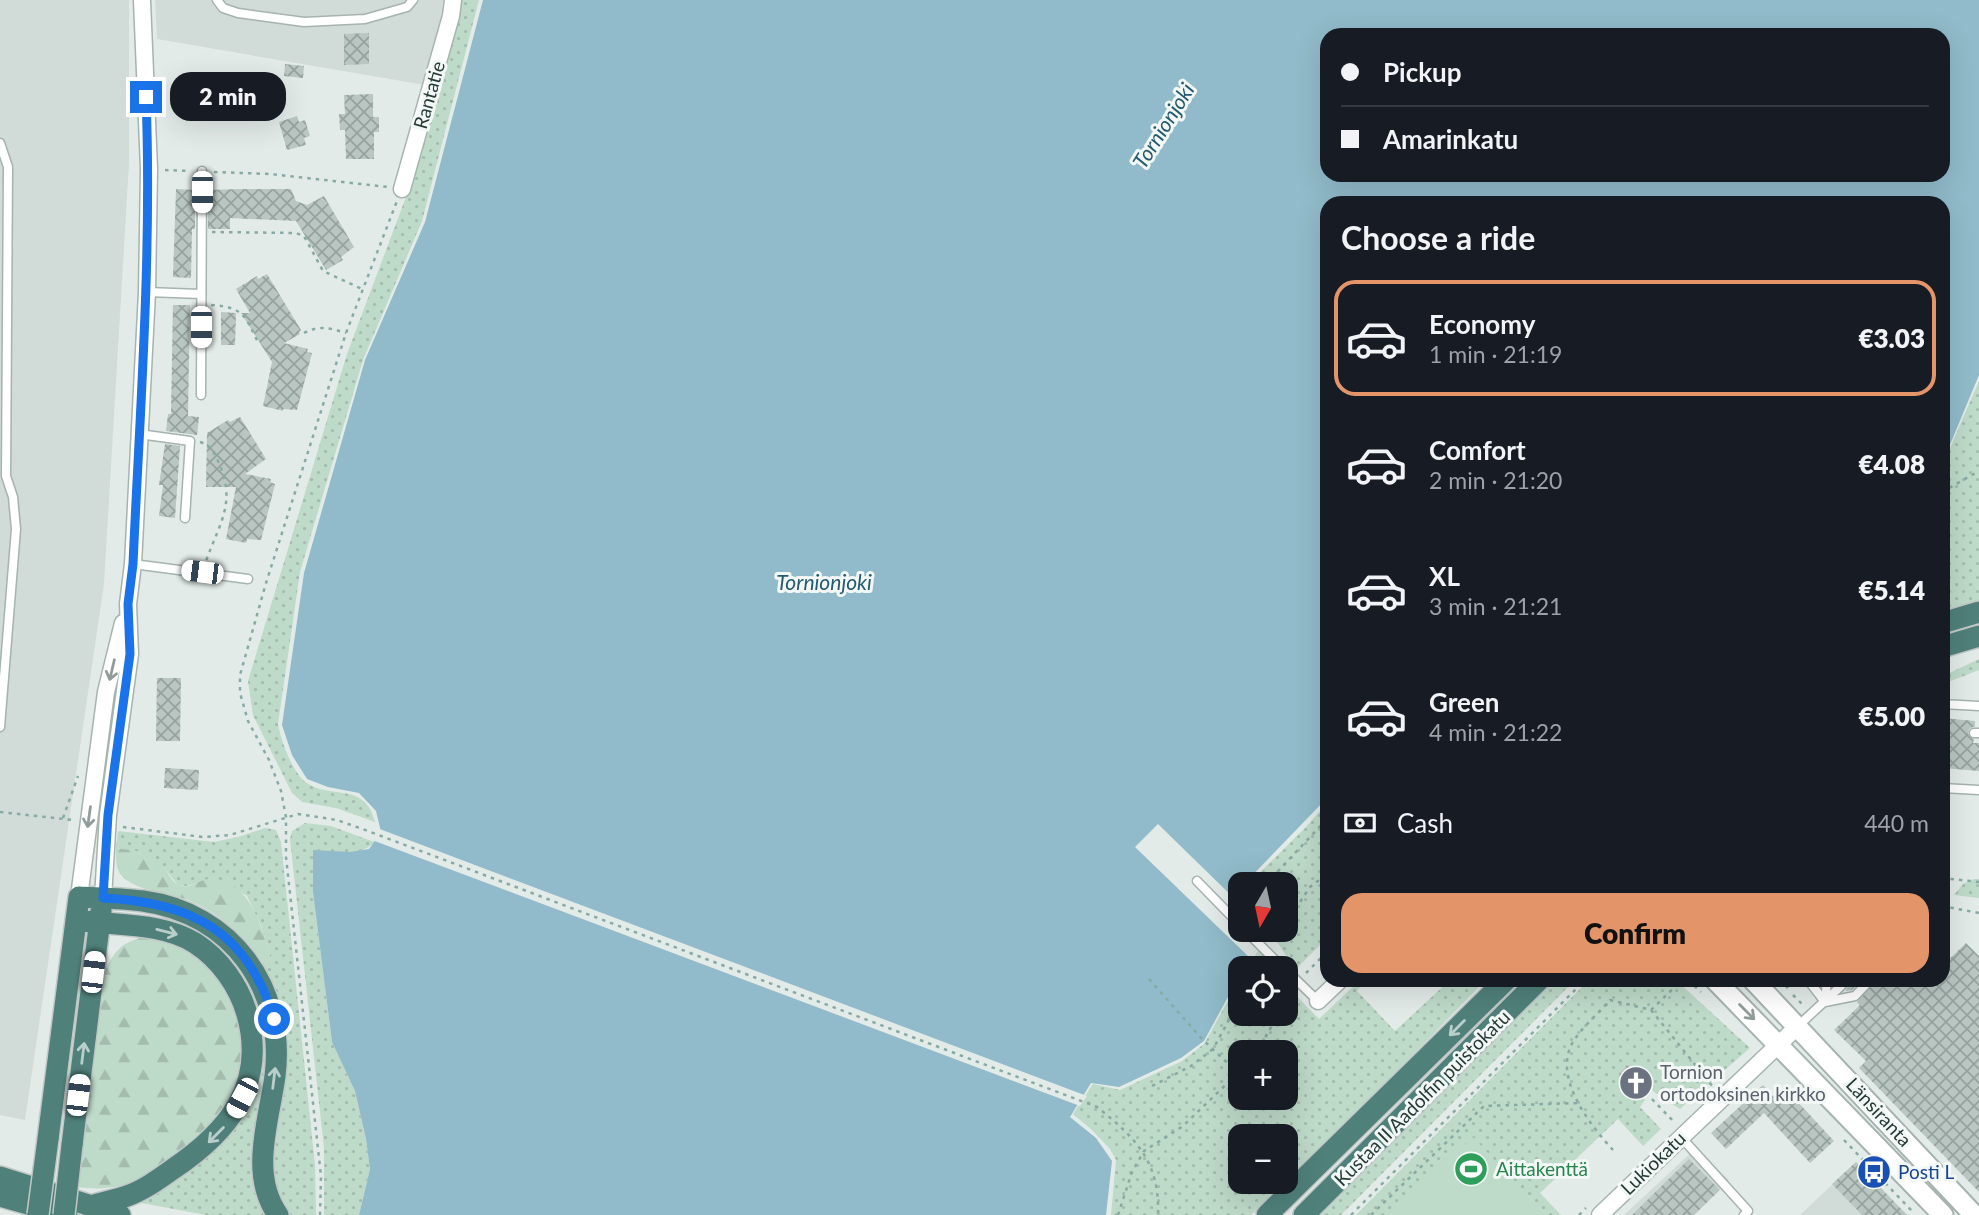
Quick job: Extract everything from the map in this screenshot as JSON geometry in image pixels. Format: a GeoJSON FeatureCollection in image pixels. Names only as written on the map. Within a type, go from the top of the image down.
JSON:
{"type":"FeatureCollection","features":[{"type":"Feature","properties":{"kind":"highway"},"geometry":{"type":"LineString","coordinates":[[1950,621],[1979,612]]}},
{"type":"Feature","properties":{"kind":"highway"},"geometry":{"type":"LineString","coordinates":[[1950,645],[1979,636]]}},
{"type":"Feature","properties":{"kind":"highway"},"geometry":{"type":"LineString","coordinates":[[38,1215],[79,897],[144,901],[201,920],[240,951],[254,969],[266,991],[274,1019],[275,1074],[262,1158],[266,1191],[278,1215]]}},
{"type":"Feature","properties":{"kind":"highway"},"geometry":{"type":"LineString","coordinates":[[0,1196],[65,1215],[103,898]]}},
{"type":"Feature","properties":{"kind":"highway"},"geometry":{"type":"LineString","coordinates":[[76,920],[174,933],[194,943],[213,957],[239,991],[253,1044],[246,1088],[223,1128],[186,1160],[144,1188],[127,1196],[91,1206]]}},
{"type":"Feature","properties":{"kind":"highway","name":"Kustaa II Aadolfin puistokatu"},"geometry":{"type":"LineString","coordinates":[[1267,1215],[1499,987]]}},
{"type":"Feature","properties":{"kind":"highway","name":"Kustaa II Aadolfin puistokatu"},"geometry":{"type":"LineString","coordinates":[[1304,1215],[1532,987]]}},
{"type":"Feature","properties":{"kind":"highway"},"geometry":{"type":"LineString","coordinates":[[0,1177],[120,1215]]}},
{"type":"Feature","properties":{"kind":"street"},"geometry":{"type":"LineString","coordinates":[[79,897],[106,692],[128,604],[133,564],[147,292],[149,169],[142,0]]}},
{"type":"Feature","properties":{"kind":"street","name":"Rantatie"},"geometry":{"type":"LineString","coordinates":[[402,189],[451,16],[453,0]]}},
{"type":"Feature","properties":{"kind":"street"},"geometry":{"type":"LineString","coordinates":[[103,898],[108,815],[130,654],[128,604]]}},
{"type":"Feature","properties":{"kind":"street"},"geometry":{"type":"LineString","coordinates":[[1318,1001],[1332,987]]}},
{"type":"Feature","properties":{"kind":"street","name":"Länsiranta"},"geometry":{"type":"LineString","coordinates":[[1722,987],[1943,1215]]}},
{"type":"Feature","properties":{"kind":"street","name":"Länsiranta"},"geometry":{"type":"LineString","coordinates":[[1760,987],[1975,1215]]}},
{"type":"Feature","properties":{"kind":"street","name":"Lukiokatu"},"geometry":{"type":"LineString","coordinates":[[1600,1215],[1678,1130],[1798,1026]]}},
{"type":"Feature","properties":{"kind":"lane"},"geometry":{"type":"LineString","coordinates":[[217,0],[223,8],[238,13],[304,22],[365,19],[407,7],[413,0]]}},
{"type":"Feature","properties":{"kind":"lane"},"geometry":{"type":"LineString","coordinates":[[0,143],[8,167],[6,476],[13,497],[16,529],[0,727]]}},
{"type":"Feature","properties":{"kind":"lane"},"geometry":{"type":"LineString","coordinates":[[201,395],[202,171]]}},
{"type":"Feature","properties":{"kind":"lane"},"geometry":{"type":"LineString","coordinates":[[147,292],[201,294]]}},
{"type":"Feature","properties":{"kind":"lane"},"geometry":{"type":"LineString","coordinates":[[139,434],[190,441],[185,518]]}},
{"type":"Feature","properties":{"kind":"lane"},"geometry":{"type":"LineString","coordinates":[[133,564],[248,579]]}},
{"type":"Feature","properties":{"kind":"lane"},"geometry":{"type":"LineString","coordinates":[[1950,704],[1979,706]]}},
{"type":"Feature","properties":{"kind":"lane"},"geometry":{"type":"LineString","coordinates":[[1950,788],[1979,790]]}},
{"type":"Feature","properties":{"kind":"lane"},"geometry":{"type":"LineString","coordinates":[[1197,881],[1228,913]]}},
{"type":"Feature","properties":{"kind":"lane"},"geometry":{"type":"LineString","coordinates":[[1257,942],[1271,956]]}},
{"type":"Feature","properties":{"kind":"lane"},"geometry":{"type":"LineString","coordinates":[[1298,982],[1318,1001]]}},
{"type":"Feature","properties":{"kind":"lane"},"geometry":{"type":"LineString","coordinates":[[1813,987],[1825,1002]]}},
{"type":"Feature","properties":{"kind":"lane"},"geometry":{"type":"LineString","coordinates":[[1825,1002],[1826,987]]}},
{"type":"Feature","properties":{"kind":"lane"},"geometry":{"type":"LineString","coordinates":[[1798,1026],[1840,987]]}},
{"type":"Feature","properties":{"kind":"lane"},"geometry":{"type":"LineString","coordinates":[[1825,1002],[1854,996],[1863,987]]}},
{"type":"Feature","properties":{"kind":"lane"},"geometry":{"type":"LineString","coordinates":[[1678,1130],[1748,1211],[1744,1215]]}},
{"type":"Feature","properties":{"kind":"path"},"geometry":{"type":"LineString","coordinates":[[149,169],[270,174],[402,189],[346,333],[266,583],[240,675],[240,693],[244,709],[281,791],[286,817],[286,857],[321,1176],[320,1215]]}},
{"type":"Feature","properties":{"kind":"path"},"geometry":{"type":"LineString","coordinates":[[202,232],[296,233],[303,236],[323,271],[362,289]]}},
{"type":"Feature","properties":{"kind":"path"},"geometry":{"type":"LineString","coordinates":[[201,304],[230,306],[238,310],[243,314],[259,344]]}},
{"type":"Feature","properties":{"kind":"path"},"geometry":{"type":"LineString","coordinates":[[304,333],[315,328],[329,328],[346,333]]}},
{"type":"Feature","properties":{"kind":"path"},"geometry":{"type":"LineString","coordinates":[[190,441],[204,443],[210,447],[228,486],[228,501],[202,572]]}},
{"type":"Feature","properties":{"kind":"path"},"geometry":{"type":"LineString","coordinates":[[1950,487],[1979,471]]}},
{"type":"Feature","properties":{"kind":"path"},"geometry":{"type":"LineString","coordinates":[[0,812],[75,820]]}},
{"type":"Feature","properties":{"kind":"path"},"geometry":{"type":"LineString","coordinates":[[119,826],[203,837],[230,835],[298,814],[337,820],[368,831],[1087,1103],[1121,1127],[1144,1151],[1158,1193],[1158,1215]]}},
{"type":"Feature","properties":{"kind":"path"},"geometry":{"type":"LineString","coordinates":[[1277,872],[1320,826]]}},
{"type":"Feature","properties":{"kind":"path"},"geometry":{"type":"LineString","coordinates":[[1950,879],[1979,881]]}},
{"type":"Feature","properties":{"kind":"path"},"geometry":{"type":"LineString","coordinates":[[1298,905],[1310,887],[1320,880]]}},
{"type":"Feature","properties":{"kind":"path"},"geometry":{"type":"LineString","coordinates":[[1950,908],[1979,913]]}},
{"type":"Feature","properties":{"kind":"path"},"geometry":{"type":"LineString","coordinates":[[1149,979],[1228,1062]]}},
{"type":"Feature","properties":{"kind":"path"},"geometry":{"type":"LineString","coordinates":[[1351,1215],[1577,987]]}},
{"type":"Feature","properties":{"kind":"path"},"geometry":{"type":"LineString","coordinates":[[1651,1010],[1675,987]]}},
{"type":"Feature","properties":{"kind":"path"},"geometry":{"type":"LineString","coordinates":[[1613,1150],[1597,1133],[1578,1103],[1569,1084],[1568,1061],[1572,1043],[1610,1000],[1651,1010],[1715,1089]]}},
{"type":"Feature","properties":{"kind":"path"},"geometry":{"type":"LineString","coordinates":[[1152,1086],[1183,1071],[1213,1049],[1228,1022]]}},
{"type":"Feature","properties":{"kind":"path"},"geometry":{"type":"LineString","coordinates":[[1118,1215],[1132,1172],[1144,1151],[1183,1126],[1228,1083]]}},
{"type":"Feature","properties":{"kind":"path"},"geometry":{"type":"LineString","coordinates":[[1652,1099],[1678,1130]]}},
{"type":"Feature","properties":{"kind":"path"},"geometry":{"type":"LineString","coordinates":[[1371,1215],[1484,1106],[1578,1103]]}},
{"type":"Feature","properties":{"kind":"shaded area"},"geometry":{"type":"Polygon","coordinates":[[[0,0],[129,0],[129,163],[104,584],[25,1120],[0,1115],[0,0]]]}},
{"type":"Feature","properties":{"kind":"shaded area"},"geometry":{"type":"Polygon","coordinates":[[[155,0],[443,0],[440,25],[425,85],[157,39],[155,0]]]}},
{"type":"Feature","properties":{"kind":"shaded area"},"geometry":{"type":"Polygon","coordinates":[[[1696,1148],[1729,1180],[1694,1215],[1624,1215],[1696,1148]]]}},
{"type":"Feature","properties":{"kind":"shaded area"},"geometry":{"type":"Polygon","coordinates":[[[1856,1162],[1907,1215],[1800,1215],[1856,1162]]]}},
{"type":"Feature","properties":{"kind":"green space"},"geometry":{"type":"Polygon","coordinates":[[[458,0],[479,0],[422,221],[363,360],[300,572],[278,724],[287,754],[303,780],[323,790],[344,793],[363,800],[375,822],[336,808],[302,802],[292,793],[253,715],[248,681],[347,354],[409,189],[458,0]]]}},
{"type":"Feature","properties":{"kind":"green space"},"geometry":{"type":"Polygon","coordinates":[[[1979,381],[1979,603],[1950,609],[1950,448],[1979,381]]]}},
{"type":"Feature","properties":{"kind":"green space"},"geometry":{"type":"Polygon","coordinates":[[[1979,659],[1979,670],[1950,681],[1950,673],[1979,659]]]}},
{"type":"Feature","properties":{"kind":"green space"},"geometry":{"type":"Polygon","coordinates":[[[1320,811],[1320,945],[1298,967],[1298,956],[1286,956],[1277,942],[1298,942],[1298,872],[1260,872],[1320,811]]]}},
{"type":"Feature","properties":{"kind":"green space"},"geometry":{"type":"Polygon","coordinates":[[[305,823],[331,826],[374,842],[354,852],[313,851],[313,892],[332,1042],[355,1091],[370,1169],[359,1215],[324,1215],[324,1148],[290,839],[292,831],[305,823]]]}},
{"type":"Feature","properties":{"kind":"green space"},"geometry":{"type":"Polygon","coordinates":[[[265,828],[276,830],[281,842],[315,1165],[316,1215],[291,1215],[278,1196],[272,1174],[284,1081],[284,1020],[263,963],[271,959],[261,926],[247,896],[222,881],[211,879],[186,886],[178,885],[165,869],[140,852],[116,848],[118,831],[214,842],[265,828]]]}},
{"type":"Feature","properties":{"kind":"green space"},"geometry":{"type":"Polygon","coordinates":[[[116,848],[143,853],[155,859],[179,885],[187,886],[210,879],[224,881],[235,887],[252,907],[271,959],[263,963],[239,934],[208,910],[185,899],[138,886],[124,878],[118,868],[116,848]]]}},
{"type":"Feature","properties":{"kind":"green space"},"geometry":{"type":"Polygon","coordinates":[[[1979,879],[1979,898],[1954,895],[1963,884],[1979,879]]]}},
{"type":"Feature","properties":{"kind":"green space"},"geometry":{"type":"Polygon","coordinates":[[[162,915],[184,923],[216,941],[241,965],[265,1013],[268,1215],[206,1215],[136,1202],[162,915]]]}},
{"type":"Feature","properties":{"kind":"green space"},"geometry":{"type":"Polygon","coordinates":[[[145,937],[173,945],[197,958],[216,976],[231,998],[240,1022],[243,1048],[240,1076],[230,1103],[213,1126],[164,1164],[131,1183],[107,1188],[78,1187],[105,971],[120,948],[145,937]]]}},
{"type":"Feature","properties":{"kind":"green space"},"geometry":{"type":"Polygon","coordinates":[[[1260,948],[1265,956],[1254,956],[1260,948]]]}},
{"type":"Feature","properties":{"kind":"green space"},"geometry":{"type":"Polygon","coordinates":[[[1353,987],[1360,987],[1357,991],[1395,1031],[1442,987],[1479,987],[1298,1171],[1298,1124],[1228,1124],[1228,1194],[1274,1194],[1251,1215],[1111,1215],[1116,1160],[1110,1149],[1073,1114],[1093,1084],[1120,1090],[1182,1061],[1204,1044],[1228,1001],[1228,1026],[1298,1026],[1298,997],[1319,1019],[1353,987]]]}},
{"type":"Feature","properties":{"kind":"green space"},"geometry":{"type":"Polygon","coordinates":[[[1545,987],[1568,987],[1341,1215],[1320,1215],[1545,987]]]}},
{"type":"Feature","properties":{"kind":"green space"},"geometry":{"type":"Polygon","coordinates":[[[1582,987],[1684,987],[1750,1048],[1680,1109],[1654,1092],[1636,1068],[1628,1064],[1619,1073],[1635,1093],[1638,1092],[1645,1100],[1640,1107],[1661,1129],[1643,1146],[1618,1119],[1540,1193],[1561,1215],[1546,1215],[1473,1138],[1390,1215],[1356,1215],[1582,987]]]}},
{"type":"Feature","properties":{"kind":"green space","name":"Aittakenttä"},"geometry":{"type":"Polygon","coordinates":[[[1473,1137],[1546,1215],[1390,1215],[1473,1137]]]}},
{"type":"Feature","properties":{"kind":"water","name":"Tornionjoki"},"geometry":{"type":"Polygon","coordinates":[[[483,0],[1979,0],[1979,375],[1950,445],[1950,196],[1320,196],[1320,805],[1256,872],[1228,872],[1228,942],[1265,942],[1250,956],[1228,956],[1228,997],[1204,1041],[1181,1058],[1119,1087],[1091,1083],[1070,1117],[1096,1138],[1112,1161],[1106,1215],[359,1215],[370,1169],[355,1091],[332,1042],[313,892],[313,850],[350,852],[369,849],[381,832],[376,811],[359,793],[328,787],[307,779],[292,755],[282,725],[304,573],[365,360],[425,222],[483,0]]]}},
{"type":"Feature","properties":{"kind":"pier"},"geometry":{"type":"Polygon","coordinates":[[[1158,824],[1228,892],[1228,937],[1135,847],[1158,824]]]}},
{"type":"Feature","properties":{"kind":"pier"},"geometry":{"type":"Polygon","coordinates":[[[377,828],[1087,1096],[1080,1106],[372,840],[377,828]]]}},
{"type":"Feature","properties":{"kind":"pier"},"geometry":{"type":"Polygon","coordinates":[[[1233,942],[1265,942],[1250,956],[1233,942]]]}},
{"type":"Feature","properties":{"kind":"building"},"geometry":{"type":"Polygon","coordinates":[[[369,33],[369,64],[344,65],[344,34],[369,33]]]}},
{"type":"Feature","properties":{"kind":"building"},"geometry":{"type":"Polygon","coordinates":[[[285,64],[304,66],[303,78],[284,76],[285,64]]]}},
{"type":"Feature","properties":{"kind":"building"},"geometry":{"type":"Polygon","coordinates":[[[373,94],[373,117],[379,117],[379,132],[374,132],[374,159],[346,159],[345,130],[340,130],[339,114],[345,114],[344,95],[373,94]]]}},
{"type":"Feature","properties":{"kind":"building"},"geometry":{"type":"Polygon","coordinates":[[[297,116],[299,122],[305,120],[310,136],[304,138],[306,145],[287,150],[279,122],[297,116]]]}},
{"type":"Feature","properties":{"kind":"building"},"geometry":{"type":"Polygon","coordinates":[[[176,189],[195,190],[191,278],[173,277],[176,189]]]}},
{"type":"Feature","properties":{"kind":"building"},"geometry":{"type":"Polygon","coordinates":[[[291,189],[296,201],[307,205],[324,196],[354,247],[341,257],[343,260],[326,270],[296,221],[230,218],[230,229],[208,229],[208,190],[291,189]]]}},
{"type":"Feature","properties":{"kind":"building"},"geometry":{"type":"Polygon","coordinates":[[[267,274],[301,330],[300,334],[284,343],[308,349],[307,352],[312,353],[297,410],[283,411],[263,406],[272,362],[241,313],[250,313],[236,289],[257,276],[258,279],[267,274]]]}},
{"type":"Feature","properties":{"kind":"building"},"geometry":{"type":"Polygon","coordinates":[[[173,305],[190,305],[188,416],[199,417],[197,435],[166,431],[168,414],[171,414],[173,305]]]}},
{"type":"Feature","properties":{"kind":"building"},"geometry":{"type":"Polygon","coordinates":[[[221,312],[236,313],[235,345],[221,345],[221,312]]]}},
{"type":"Feature","properties":{"kind":"building"},"geometry":{"type":"Polygon","coordinates":[[[240,417],[266,459],[245,474],[271,479],[270,482],[275,484],[261,540],[247,539],[246,543],[226,539],[236,487],[206,487],[207,433],[228,420],[230,422],[240,417]]]}},
{"type":"Feature","properties":{"kind":"building"},"geometry":{"type":"Polygon","coordinates":[[[165,444],[180,446],[175,518],[159,516],[163,485],[159,485],[165,444]]]}},
{"type":"Feature","properties":{"kind":"building"},"geometry":{"type":"Polygon","coordinates":[[[157,678],[181,678],[180,741],[156,741],[157,678]]]}},
{"type":"Feature","properties":{"kind":"building"},"geometry":{"type":"Polygon","coordinates":[[[1950,719],[1975,721],[1975,726],[1969,729],[1968,734],[1974,739],[1973,743],[1979,743],[1979,771],[1950,769],[1950,719]]]}},
{"type":"Feature","properties":{"kind":"building"},"geometry":{"type":"Polygon","coordinates":[[[165,768],[199,770],[198,790],[164,788],[165,768]]]}},
{"type":"Feature","properties":{"kind":"building"},"geometry":{"type":"Polygon","coordinates":[[[1966,943],[1979,956],[1979,1192],[1859,1068],[1866,1061],[1834,1030],[1860,1005],[1857,1002],[1870,987],[1950,987],[1950,958],[1966,943]]]}},
{"type":"Feature","properties":{"kind":"building","name":"Tornion ortodoksinen kirkko"},"geometry":{"type":"Polygon","coordinates":[[[1628,1064],[1648,1082],[1635,1094],[1619,1073],[1628,1064]]]}},
{"type":"Feature","properties":{"kind":"building"},"geometry":{"type":"Polygon","coordinates":[[[1763,1085],[1774,1097],[1784,1087],[1834,1141],[1810,1163],[1764,1113],[1726,1149],[1711,1133],[1763,1085]]]}},
{"type":"Feature","properties":{"kind":"building"},"geometry":{"type":"Polygon","coordinates":[[[1689,1159],[1720,1190],[1694,1215],[1632,1215],[1689,1159]]]}},
{"type":"Feature","properties":{"kind":"building"},"geometry":{"type":"Polygon","coordinates":[[[1856,1162],[1907,1215],[1862,1215],[1832,1184],[1856,1162]]]}},
{"type":"Feature","properties":{"kind":"place","name":"Tornion ortodoksinen kirkko"},"geometry":{"type":"Point","coordinates":[1636,1083]}},
{"type":"Feature","properties":{"kind":"place","name":"Aittakenttä"},"geometry":{"type":"Point","coordinates":[1471,1169]}},
{"type":"Feature","properties":{"kind":"place","name":"Posti L"},"geometry":{"type":"Point","coordinates":[1874,1172]}},
{"type":"Feature","properties":{"kind":"route"},"geometry":{"type":"LineString","coordinates":[[146,97],[149,169],[147,292],[133,564],[128,604],[130,654],[108,815],[103,898],[162,905],[201,920],[240,951],[254,969],[266,991],[274,1019]]}}]}
